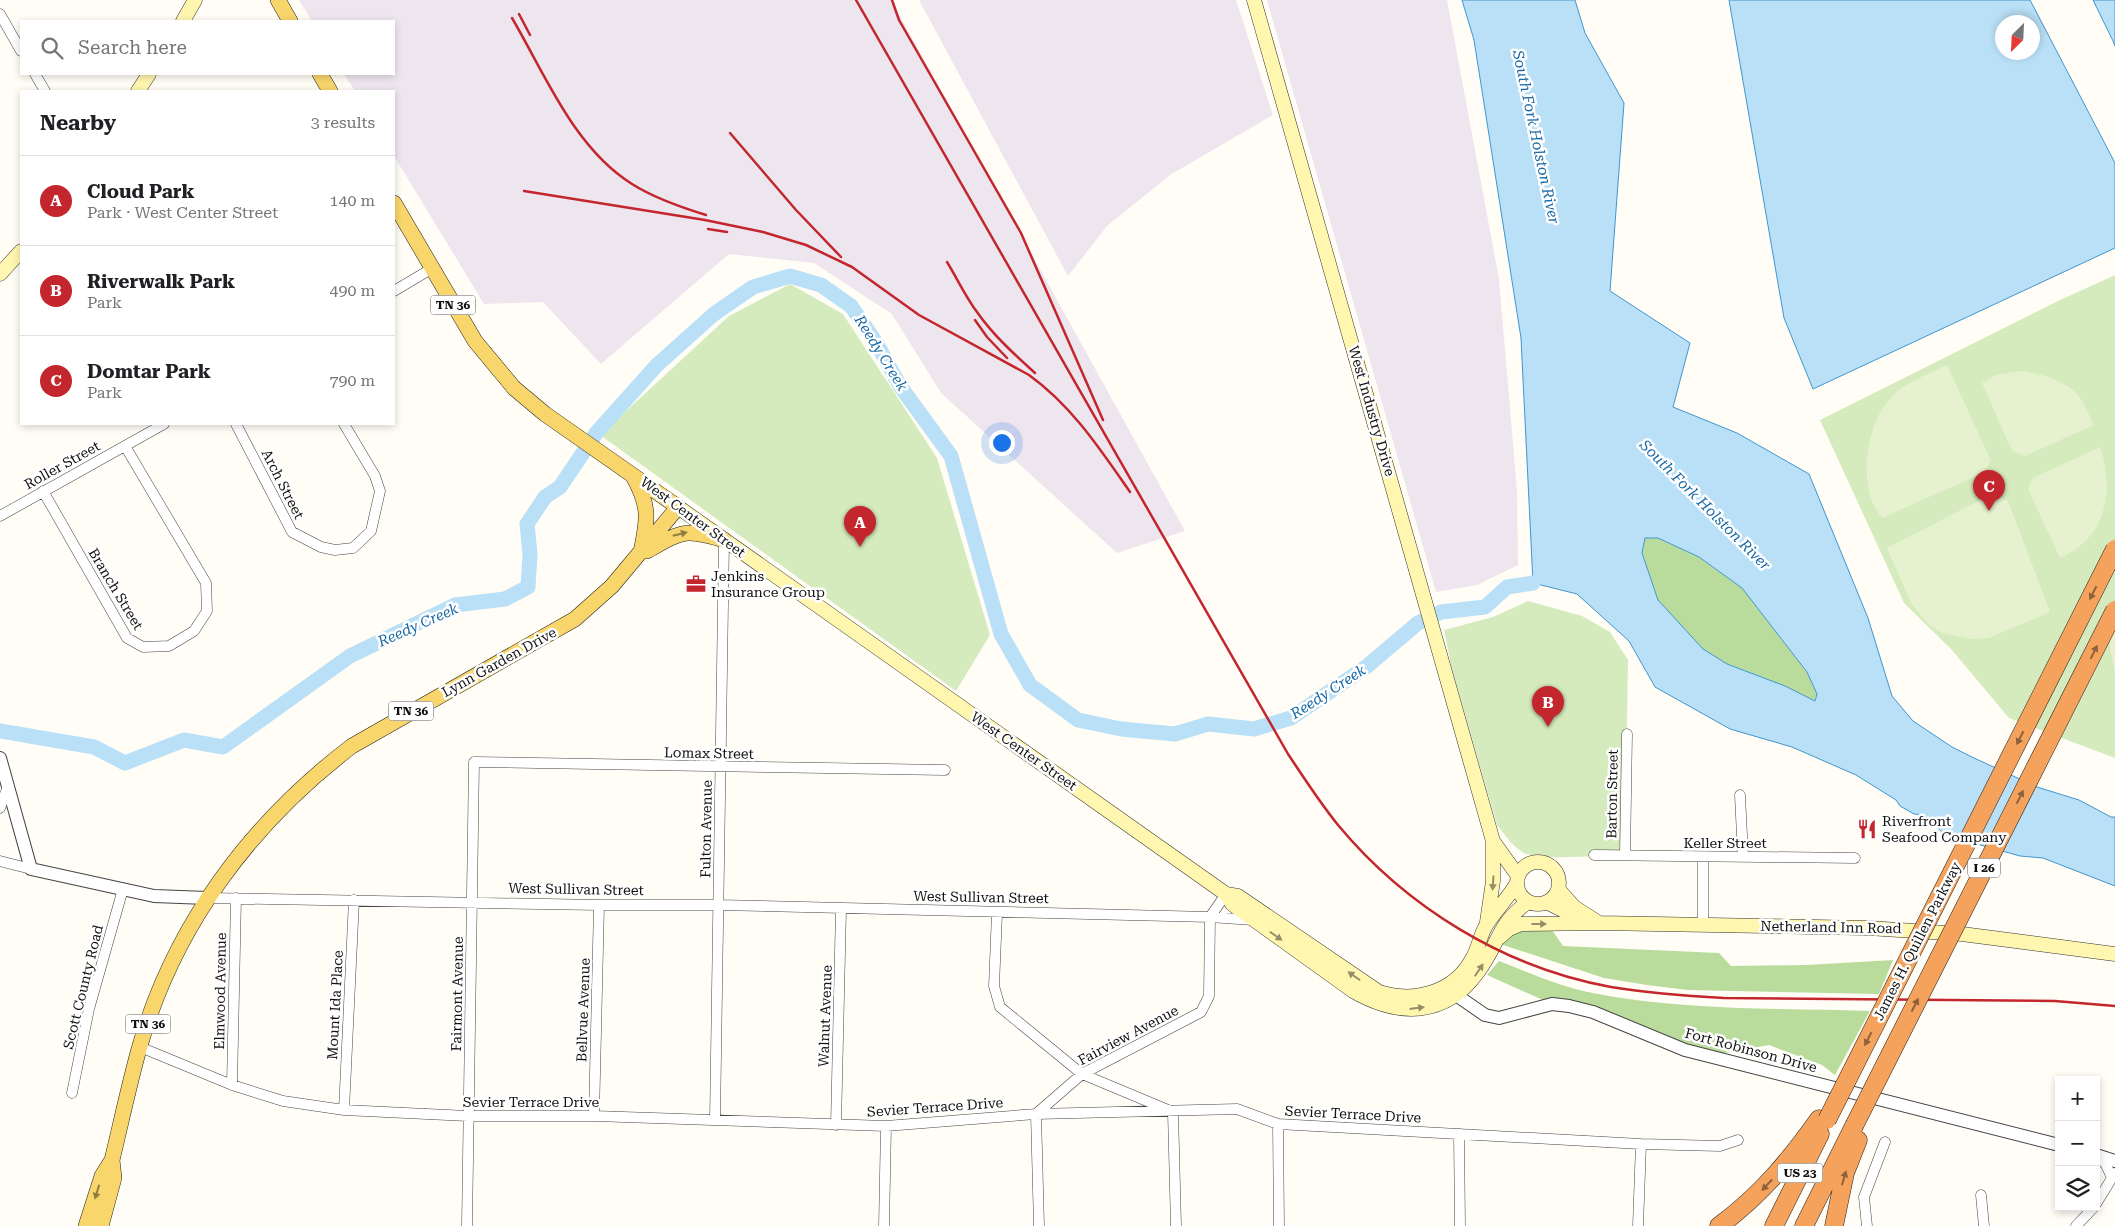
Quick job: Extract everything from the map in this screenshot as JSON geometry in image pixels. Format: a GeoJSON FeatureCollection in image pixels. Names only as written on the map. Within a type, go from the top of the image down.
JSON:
{"type":"FeatureCollection","features":[{"type":"Feature","properties":{"kind":"highway","name":"James H. Quillen Parkway"},"geometry":{"type":"LineString","coordinates":[[1774,1226],[1823,1120],[1846,1082],[2115,549]]}},
{"type":"Feature","properties":{"kind":"highway","name":"James H. Quillen Parkway"},"geometry":{"type":"LineString","coordinates":[[1804,1226],[1859,1127],[1888,1059],[2115,610]]}},
{"type":"Feature","properties":{"kind":"highway"},"geometry":{"type":"LineString","coordinates":[[1720,1226],[1764,1188],[1823,1120]]}},
{"type":"Feature","properties":{"kind":"highway"},"geometry":{"type":"LineString","coordinates":[[1834,1226],[1845,1173],[1859,1127]]}},
{"type":"Feature","properties":{"kind":"main road"},"geometry":{"type":"LineString","coordinates":[[278,0],[289,20]]}},
{"type":"Feature","properties":{"kind":"main road","name":"West Industry Drive"},"geometry":{"type":"LineString","coordinates":[[1254,0],[1422,586],[1487,822],[1493,841],[1517,880]]}},
{"type":"Feature","properties":{"kind":"main road"},"geometry":{"type":"LineString","coordinates":[[184,20],[193,1]]}},
{"type":"Feature","properties":{"kind":"main road"},"geometry":{"type":"LineString","coordinates":[[139,90],[148,75]]}},
{"type":"Feature","properties":{"kind":"main road"},"geometry":{"type":"LineString","coordinates":[[321,75],[329,90]]}},
{"type":"Feature","properties":{"kind":"main road","name":"West Center Street"},"geometry":{"type":"LineString","coordinates":[[395,205],[431,269],[488,359],[514,388],[545,414],[630,472],[1226,894],[1232,904],[1353,991],[1372,1002],[1390,1008],[1411,1010],[1437,1004],[1452,990],[1479,972],[1503,925],[1510,916],[1528,902]]}},
{"type":"Feature","properties":{"kind":"main road"},"geometry":{"type":"LineString","coordinates":[[0,274],[20,252]]}},
{"type":"Feature","properties":{"kind":"main road"},"geometry":{"type":"LineString","coordinates":[[630,472],[642,493],[648,514],[640,556]]}},
{"type":"Feature","properties":{"kind":"main road","name":"Lynn Garden Drive"},"geometry":{"type":"LineString","coordinates":[[86,1226],[102,1176],[112,1160],[140,1047],[164,980],[182,940],[233,861],[261,829],[322,769],[386,725],[534,644],[575,619],[612,586],[640,556],[678,507]]}},
{"type":"Feature","properties":{"kind":"main road"},"geometry":{"type":"LineString","coordinates":[[640,556],[679,533],[701,532],[724,540]]}},
{"type":"Feature","properties":{"kind":"main road","name":"West Industry Drive"},"geometry":{"type":"LineString","coordinates":[[1487,822],[1498,838],[1517,857],[1532,864]]}},
{"type":"Feature","properties":{"kind":"main road"},"geometry":{"type":"LineString","coordinates":[[1486,925],[1494,881],[1493,841]]}},
{"type":"Feature","properties":{"kind":"main road"},"geometry":{"type":"LineString","coordinates":[[1543,863],[1550,866],[1558,880],[1558,889],[1554,897],[1546,902],[1536,904],[1528,902],[1518,891],[1517,880],[1522,869],[1532,864],[1543,863]]}},
{"type":"Feature","properties":{"kind":"main road","name":"West Center Street"},"geometry":{"type":"LineString","coordinates":[[1226,894],[1238,896],[1379,992],[1389,995],[1416,997],[1452,990],[1472,961],[1486,925],[1517,880]]}},
{"type":"Feature","properties":{"kind":"main road"},"geometry":{"type":"LineString","coordinates":[[1558,889],[1574,907],[1595,923]]}},
{"type":"Feature","properties":{"kind":"main road","name":"Netherland Inn Road"},"geometry":{"type":"LineString","coordinates":[[1546,902],[1595,923],[1919,930],[2004,938],[2115,954]]}},
{"type":"Feature","properties":{"kind":"main road"},"geometry":{"type":"LineString","coordinates":[[1496,941],[1509,929],[1521,924],[1595,923]]}},
{"type":"Feature","properties":{"kind":"main road","name":"Lynn Garden Drive"},"geometry":{"type":"LineString","coordinates":[[101,1226],[114,1178],[112,1160]]}},
{"type":"Feature","properties":{"kind":"street"},"geometry":{"type":"LineString","coordinates":[[0,14],[20,49]]}},
{"type":"Feature","properties":{"kind":"street"},"geometry":{"type":"LineString","coordinates":[[36,75],[44,90]]}},
{"type":"Feature","properties":{"kind":"street"},"geometry":{"type":"LineString","coordinates":[[395,290],[431,269]]}},
{"type":"Feature","properties":{"kind":"street","name":"Roller Street"},"geometry":{"type":"LineString","coordinates":[[0,516],[162,425]]}},
{"type":"Feature","properties":{"kind":"street","name":"Arch Street"},"geometry":{"type":"LineString","coordinates":[[237,425],[292,532],[321,547],[335,550],[353,548],[371,531],[380,491],[375,476],[345,425]]}},
{"type":"Feature","properties":{"kind":"street","name":"Branch Street"},"geometry":{"type":"LineString","coordinates":[[43,491],[127,638],[143,646],[169,646],[181,641],[194,632],[207,611],[206,583],[125,446]]}},
{"type":"Feature","properties":{"kind":"street","name":"Fulton Avenue"},"geometry":{"type":"LineString","coordinates":[[715,1120],[724,540]]}},
{"type":"Feature","properties":{"kind":"street","name":"Barton Street"},"geometry":{"type":"LineString","coordinates":[[1625,855],[1627,734]]}},
{"type":"Feature","properties":{"kind":"street"},"geometry":{"type":"LineString","coordinates":[[0,758],[32,869]]}},
{"type":"Feature","properties":{"kind":"street","name":"Lomax Street"},"geometry":{"type":"LineString","coordinates":[[474,762],[945,770]]}},
{"type":"Feature","properties":{"kind":"street","name":"Fairmont Avenue"},"geometry":{"type":"LineString","coordinates":[[467,1226],[474,762]]}},
{"type":"Feature","properties":{"kind":"street"},"geometry":{"type":"LineString","coordinates":[[0,808],[8,786]]}},
{"type":"Feature","properties":{"kind":"street"},"geometry":{"type":"LineString","coordinates":[[1740,795],[1743,856]]}},
{"type":"Feature","properties":{"kind":"street","name":"Keller Street"},"geometry":{"type":"LineString","coordinates":[[1594,855],[1855,858]]}},
{"type":"Feature","properties":{"kind":"street"},"geometry":{"type":"LineString","coordinates":[[1703,856],[1703,924]]}},
{"type":"Feature","properties":{"kind":"street"},"geometry":{"type":"LineString","coordinates":[[0,861],[32,869]]}},
{"type":"Feature","properties":{"kind":"street","name":"West Sullivan Street"},"geometry":{"type":"LineString","coordinates":[[32,869],[154,896],[600,905],[718,905],[1210,917],[1254,920]]}},
{"type":"Feature","properties":{"kind":"street","name":"Scott County Road"},"geometry":{"type":"LineString","coordinates":[[72,1093],[89,1009],[123,889]]}},
{"type":"Feature","properties":{"kind":"street"},"geometry":{"type":"LineString","coordinates":[[1210,917],[1226,894]]}},
{"type":"Feature","properties":{"kind":"street","name":"Elmwood Avenue"},"geometry":{"type":"LineString","coordinates":[[232,1085],[236,898]]}},
{"type":"Feature","properties":{"kind":"street","name":"Mount Ida Place"},"geometry":{"type":"LineString","coordinates":[[344,1110],[354,900]]}},
{"type":"Feature","properties":{"kind":"street","name":"Bellvue Avenue"},"geometry":{"type":"LineString","coordinates":[[594,1116],[600,905]]}},
{"type":"Feature","properties":{"kind":"street","name":"Walnut Avenue"},"geometry":{"type":"LineString","coordinates":[[836,1124],[841,909]]}},
{"type":"Feature","properties":{"kind":"street"},"geometry":{"type":"LineString","coordinates":[[997,913],[994,986],[1000,1007],[1082,1074],[1173,1112],[1176,1226]]}},
{"type":"Feature","properties":{"kind":"street","name":"Fairview Avenue"},"geometry":{"type":"LineString","coordinates":[[1036,1114],[1082,1074],[1201,1012],[1209,996],[1210,917]]}},
{"type":"Feature","properties":{"kind":"street","name":"Fort Robinson Drive"},"geometry":{"type":"LineString","coordinates":[[1452,990],[1485,1015],[1499,1018],[1552,1004],[1593,1012],[1685,1050],[2055,1144]]}},
{"type":"Feature","properties":{"kind":"street","name":"Sevier Terrace Drive"},"geometry":{"type":"LineString","coordinates":[[140,1047],[232,1085],[283,1101],[344,1110],[468,1116],[594,1116],[886,1126],[1036,1114],[1238,1110],[1278,1124],[1641,1144],[1720,1146],[1738,1140]]}},
{"type":"Feature","properties":{"kind":"street"},"geometry":{"type":"LineString","coordinates":[[1036,1114],[1038,1226]]}},
{"type":"Feature","properties":{"kind":"street"},"geometry":{"type":"LineString","coordinates":[[1278,1124],[1280,1226]]}},
{"type":"Feature","properties":{"kind":"street"},"geometry":{"type":"LineString","coordinates":[[884,1226],[886,1126]]}},
{"type":"Feature","properties":{"kind":"street"},"geometry":{"type":"LineString","coordinates":[[1459,1134],[1460,1226]]}},
{"type":"Feature","properties":{"kind":"street"},"geometry":{"type":"LineString","coordinates":[[1867,1226],[1864,1197],[1885,1142]]}},
{"type":"Feature","properties":{"kind":"street"},"geometry":{"type":"LineString","coordinates":[[1638,1226],[1641,1144]]}},
{"type":"Feature","properties":{"kind":"street"},"geometry":{"type":"LineString","coordinates":[[2100,1156],[2115,1161]]}},
{"type":"Feature","properties":{"kind":"street"},"geometry":{"type":"LineString","coordinates":[[2100,1158],[2114,1176],[2100,1198]]}},
{"type":"Feature","properties":{"kind":"street"},"geometry":{"type":"LineString","coordinates":[[1981,1195],[1984,1226]]}},
{"type":"Feature","properties":{"kind":"street"},"geometry":{"type":"LineString","coordinates":[[2076,1226],[2090,1211]]}},
{"type":"Feature","properties":{"kind":"shaded area"},"geometry":{"type":"Polygon","coordinates":[[[299,0],[891,0],[1185,531],[1117,553],[941,393],[892,314],[814,263],[729,254],[601,364],[543,302],[484,304],[395,158],[395,90],[354,90],[345,75],[395,75],[395,20],[311,20],[299,0]]]}},
{"type":"Feature","properties":{"kind":"shaded area"},"geometry":{"type":"Polygon","coordinates":[[[919,0],[1236,0],[1273,115],[1170,175],[1107,226],[1068,276],[919,0]]]}},
{"type":"Feature","properties":{"kind":"shaded area"},"geometry":{"type":"Polygon","coordinates":[[[1267,0],[1447,0],[1499,279],[1517,491],[1518,565],[1477,585],[1436,592],[1267,0]]]}},
{"type":"Feature","properties":{"kind":"green space"},"geometry":{"type":"Polygon","coordinates":[[[2115,275],[2115,758],[2009,718],[1951,649],[1904,603],[1820,420],[2058,301],[2115,275]]]}},
{"type":"Feature","properties":{"kind":"green space"},"geometry":{"type":"Polygon","coordinates":[[[790,284],[843,314],[937,458],[990,635],[956,691],[600,435],[729,316],[790,284]]]}},
{"type":"Feature","properties":{"kind":"green space"},"geometry":{"type":"Polygon","coordinates":[[[1947,365],[1991,461],[1983,473],[1882,518],[1872,501],[1867,477],[1868,449],[1881,411],[1900,389],[1947,365]]]}},
{"type":"Feature","properties":{"kind":"green space"},"geometry":{"type":"Polygon","coordinates":[[[2021,371],[2051,378],[2072,389],[2082,401],[2094,425],[2025,456],[2012,451],[1982,383],[1996,375],[2021,371]]]}},
{"type":"Feature","properties":{"kind":"green space"},"geometry":{"type":"Polygon","coordinates":[[[2100,447],[2107,481],[2103,512],[2097,526],[2088,539],[2076,549],[2060,558],[2028,489],[2033,478],[2100,447]]]}},
{"type":"Feature","properties":{"kind":"green space"},"geometry":{"type":"Polygon","coordinates":[[[1992,494],[2008,501],[2050,612],[1989,638],[1971,639],[1942,633],[1928,624],[1911,603],[1887,548],[1992,494]]]}},
{"type":"Feature","properties":{"kind":"green space"},"geometry":{"type":"Polygon","coordinates":[[[1645,538],[1658,538],[1699,557],[1742,588],[1807,672],[1817,694],[1814,701],[1785,686],[1727,664],[1703,649],[1658,600],[1642,553],[1645,538]]]}},
{"type":"Feature","properties":{"kind":"green space"},"geometry":{"type":"Polygon","coordinates":[[[1528,601],[1582,616],[1610,632],[1628,660],[1625,855],[1544,857],[1532,855],[1524,853],[1516,847],[1497,825],[1452,669],[1444,630],[1493,617],[1528,601]]]}},
{"type":"Feature","properties":{"kind":"green space"},"geometry":{"type":"Polygon","coordinates":[[[2115,626],[2115,672],[2109,643],[2115,626]]]}},
{"type":"Feature","properties":{"kind":"green space"},"geometry":{"type":"Polygon","coordinates":[[[1521,924],[1552,930],[1563,946],[1719,953],[1731,966],[1807,965],[1893,960],[1879,994],[1688,990],[1604,978],[1497,943],[1521,924]]]}},
{"type":"Feature","properties":{"kind":"green space"},"geometry":{"type":"Polygon","coordinates":[[[1499,961],[1569,987],[1627,999],[1731,1008],[1870,1011],[1835,1075],[1822,1065],[1769,1045],[1708,1056],[1552,1004],[1487,975],[1499,961]]]}},
{"type":"Feature","properties":{"kind":"water","name":"South Fork Holston River"},"geometry":{"type":"Polygon","coordinates":[[[1462,0],[1575,0],[1585,33],[1624,103],[1610,291],[1690,343],[1673,407],[1737,433],[1809,474],[1868,618],[1892,696],[1913,721],[1952,747],[2037,787],[2079,800],[2111,817],[2115,817],[2115,886],[2043,858],[2020,856],[1945,835],[1924,815],[1914,814],[1900,806],[1896,800],[1856,775],[1792,747],[1730,729],[1655,687],[1629,641],[1577,594],[1533,583],[1521,338],[1474,40],[1462,0]],[[1645,538],[1642,553],[1658,600],[1703,649],[1727,664],[1785,686],[1815,701],[1817,694],[1807,672],[1742,588],[1699,557],[1658,538],[1645,538]]]}},
{"type":"Feature","properties":{"kind":"water"},"geometry":{"type":"Polygon","coordinates":[[[1729,0],[2030,0],[2038,15],[1995,15],[1995,60],[2040,60],[2040,19],[2115,163],[2115,248],[1813,389],[1784,318],[1729,0]]]}},
{"type":"Feature","properties":{"kind":"water"},"geometry":{"type":"Polygon","coordinates":[[[2093,0],[2115,0],[2115,46],[2113,41],[2093,0]]]}},
{"type":"Feature","properties":{"kind":"waterway","name":"Reedy Creek"},"geometry":{"type":"LineString","coordinates":[[0,731],[94,747],[125,763],[184,740],[223,747],[350,656],[455,605],[505,599],[528,587],[530,554],[527,524],[545,497],[560,487],[597,432],[657,365],[714,314],[753,287],[790,276],[821,285],[851,306],[877,344],[900,386],[951,456],[1001,634],[1030,685],[1078,720],[1121,729],[1175,734],[1208,724],[1254,729],[1291,718],[1366,667],[1418,623],[1441,612],[1485,607],[1507,587],[1533,583]]}},
{"type":"Feature","properties":{"kind":"railway"},"geometry":{"type":"LineString","coordinates":[[856,0],[1288,754],[1338,825],[1365,855],[1394,882],[1460,930],[1496,949],[1533,965],[1572,978],[1611,987],[1667,994],[1724,998],[2055,1001],[2115,1006]]}},
{"type":"Feature","properties":{"kind":"railway"},"geometry":{"type":"LineString","coordinates":[[892,0],[899,20],[1021,233],[1103,420]]}},
{"type":"Feature","properties":{"kind":"railway"},"geometry":{"type":"LineString","coordinates":[[519,14],[530,35]]}},
{"type":"Feature","properties":{"kind":"railway"},"geometry":{"type":"LineString","coordinates":[[512,18],[563,109],[593,151],[612,169],[640,189],[668,202],[706,215]]}},
{"type":"Feature","properties":{"kind":"railway"},"geometry":{"type":"LineString","coordinates":[[730,133],[796,210],[841,257]]}},
{"type":"Feature","properties":{"kind":"railway"},"geometry":{"type":"LineString","coordinates":[[524,191],[705,220],[763,232],[806,245],[852,267],[919,315],[1029,375],[1044,387],[1072,414],[1130,492]]}},
{"type":"Feature","properties":{"kind":"railway"},"geometry":{"type":"LineString","coordinates":[[708,229],[727,232]]}},
{"type":"Feature","properties":{"kind":"railway"},"geometry":{"type":"LineString","coordinates":[[947,262],[969,300],[990,329],[1035,373]]}},
{"type":"Feature","properties":{"kind":"railway"},"geometry":{"type":"LineString","coordinates":[[975,320],[987,337],[1007,358]]}},
{"type":"Feature","properties":{"kind":"place","name":"Domtar Park"},"geometry":{"type":"Point","coordinates":[1989,511]}},
{"type":"Feature","properties":{"kind":"place","name":"Cloud Park"},"geometry":{"type":"Point","coordinates":[860,547]}},
{"type":"Feature","properties":{"kind":"place","name":"Jenkins Insurance Group"},"geometry":{"type":"Point","coordinates":[696,584]}},
{"type":"Feature","properties":{"kind":"place","name":"Riverwalk Park"},"geometry":{"type":"Point","coordinates":[1548,727]}},
{"type":"Feature","properties":{"kind":"place","name":"Riverfront Seafood Company"},"geometry":{"type":"Point","coordinates":[1867,829]}}]}
